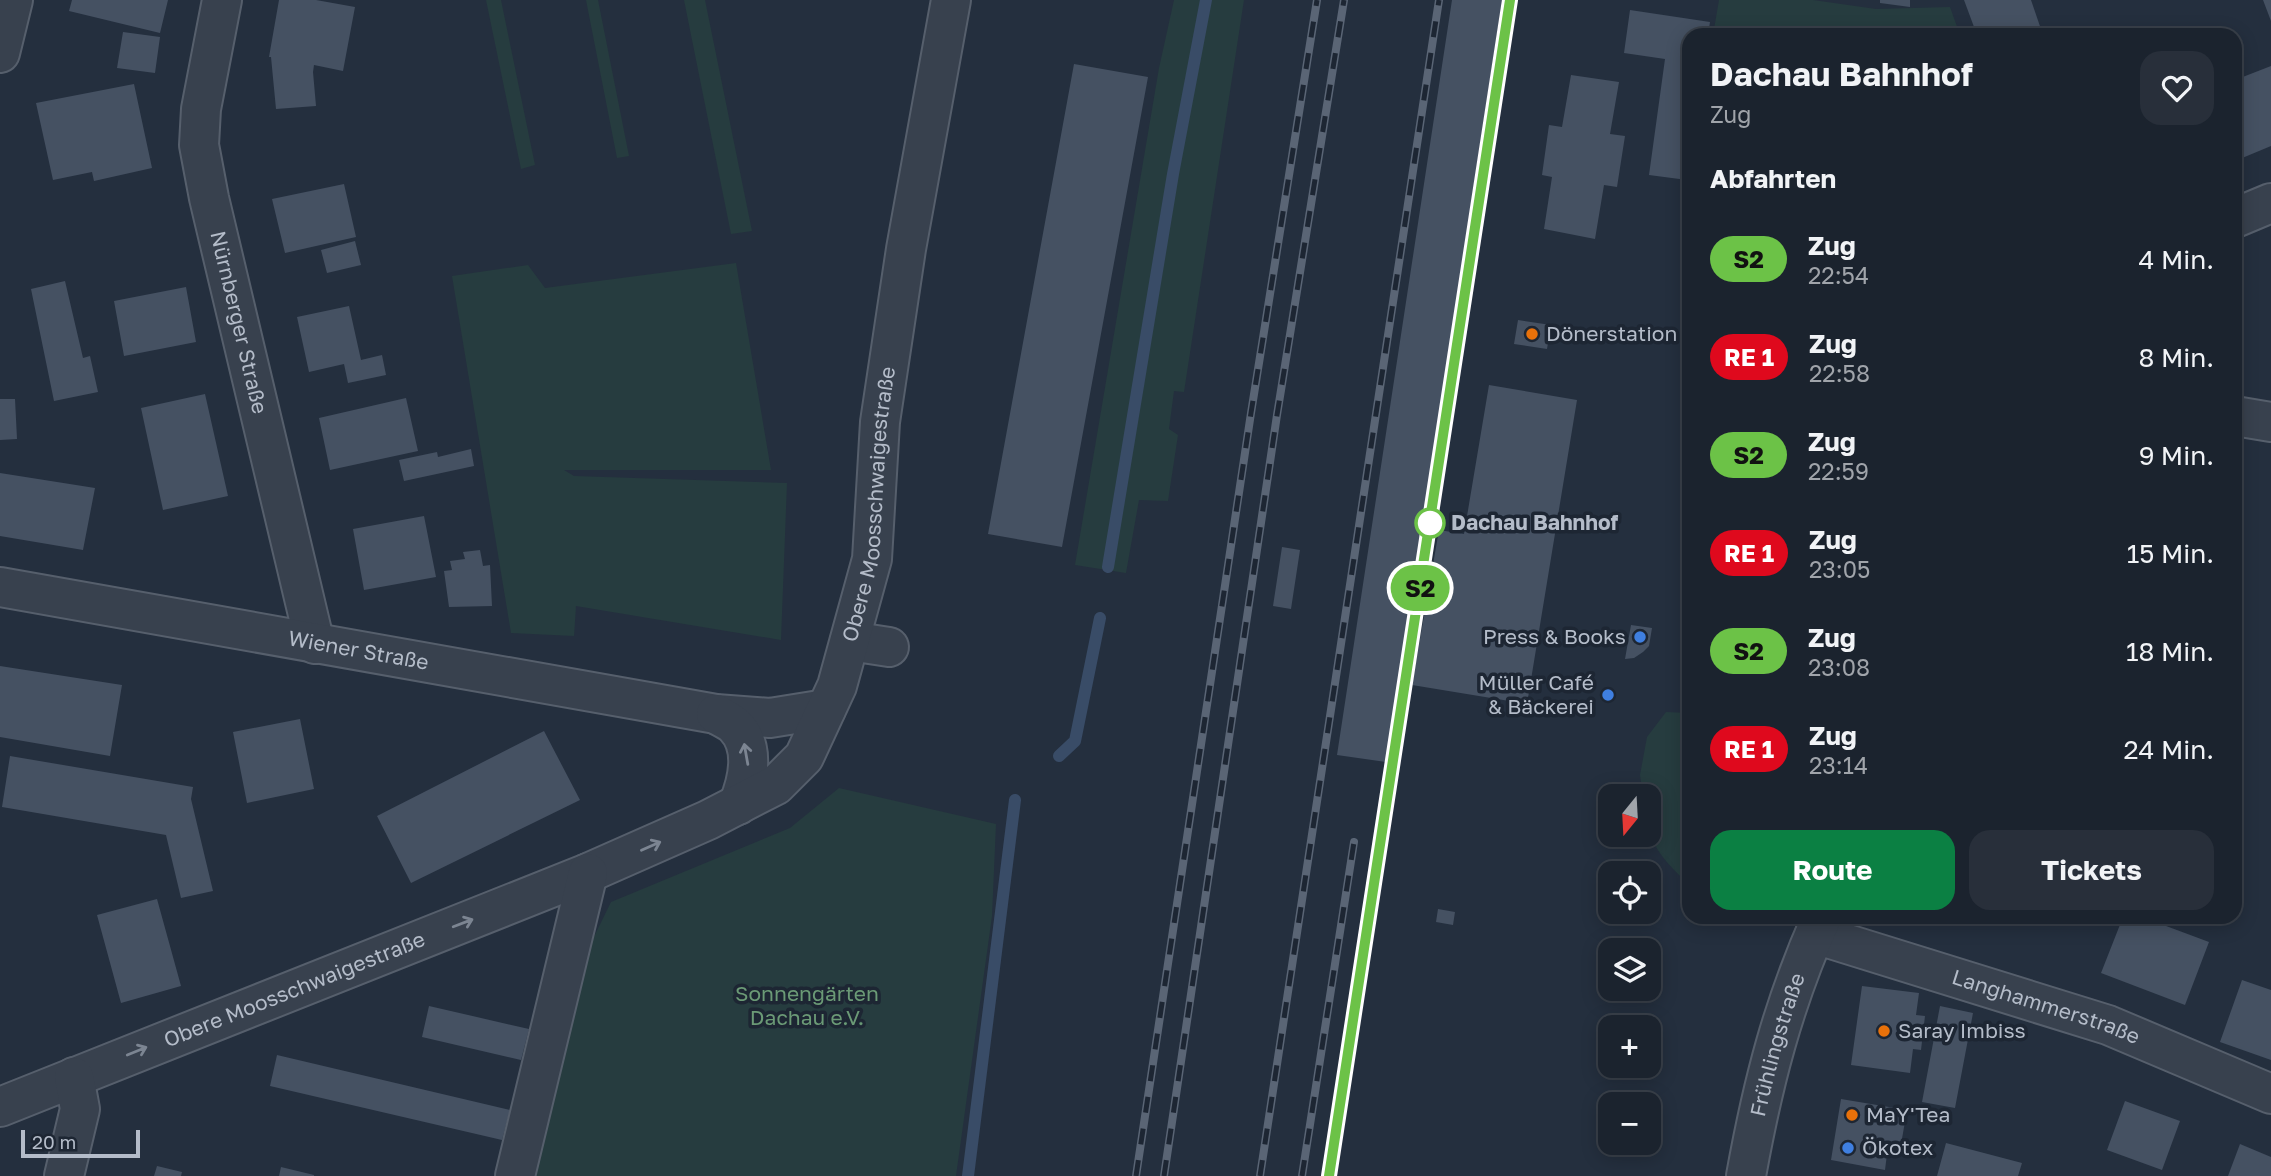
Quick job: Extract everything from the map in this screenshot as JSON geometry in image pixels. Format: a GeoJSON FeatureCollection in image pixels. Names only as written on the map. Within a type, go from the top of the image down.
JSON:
{"type":"FeatureCollection","features":[{"type":"Feature","properties":{"kind":"street"},"geometry":{"type":"LineString","coordinates":[[0,53],[13,0]]}},
{"type":"Feature","properties":{"kind":"street","name":"Nürnberger Straße"},"geometry":{"type":"LineString","coordinates":[[222,0],[201,109],[200,145],[209,198],[315,644]]}},
{"type":"Feature","properties":{"kind":"street","name":"Obere Moosschwaigestraße"},"geometry":{"type":"LineString","coordinates":[[0,1107],[588,873],[708,820],[776,785],[804,757],[836,686],[872,559],[880,422],[906,249],[951,0]]}},
{"type":"Feature","properties":{"kind":"street"},"geometry":{"type":"LineString","coordinates":[[2242,215],[2271,203]]}},
{"type":"Feature","properties":{"kind":"street"},"geometry":{"type":"LineString","coordinates":[[2242,417],[2271,422]]}},
{"type":"Feature","properties":{"kind":"street","name":"Wiener Straße"},"geometry":{"type":"LineString","coordinates":[[0,587],[716,714],[770,718],[826,709]]}},
{"type":"Feature","properties":{"kind":"street"},"geometry":{"type":"LineString","coordinates":[[850,641],[889,647]]}},
{"type":"Feature","properties":{"kind":"street"},"geometry":{"type":"LineString","coordinates":[[716,714],[736,727],[744,742],[749,762],[747,785],[738,804]]}},
{"type":"Feature","properties":{"kind":"street"},"geometry":{"type":"LineString","coordinates":[[515,1176],[588,873]]}},
{"type":"Feature","properties":{"kind":"street","name":"Langhammerstraße"},"geometry":{"type":"LineString","coordinates":[[1819,926],[2108,1025],[2271,1094]]}},
{"type":"Feature","properties":{"kind":"street","name":"Frühlingstraße"},"geometry":{"type":"LineString","coordinates":[[1746,1176],[1770,1058],[1790,995],[1819,926]]}},
{"type":"Feature","properties":{"kind":"street"},"geometry":{"type":"LineString","coordinates":[[64,1176],[80,1109],[74,1077]]}},
{"type":"Feature","properties":{"kind":"green space"},"geometry":{"type":"Polygon","coordinates":[[[486,0],[501,0],[535,165],[521,169],[486,0]]]}},
{"type":"Feature","properties":{"kind":"green space"},"geometry":{"type":"Polygon","coordinates":[[[586,0],[598,0],[629,156],[617,158],[586,0]]]}},
{"type":"Feature","properties":{"kind":"green space"},"geometry":{"type":"Polygon","coordinates":[[[684,0],[705,0],[752,231],[731,234],[684,0]]]}},
{"type":"Feature","properties":{"kind":"green space"},"geometry":{"type":"Polygon","coordinates":[[[1174,0],[1244,0],[1184,392],[1174,391],[1169,429],[1178,435],[1168,501],[1139,500],[1126,573],[1075,565],[1159,68],[1174,0]]]}},
{"type":"Feature","properties":{"kind":"green space"},"geometry":{"type":"Polygon","coordinates":[[[1719,0],[1813,0],[1876,9],[1950,7],[1958,28],[1714,28],[1719,0]]]}},
{"type":"Feature","properties":{"kind":"green space"},"geometry":{"type":"Polygon","coordinates":[[[736,263],[771,470],[564,470],[574,476],[787,483],[781,640],[576,606],[574,636],[511,633],[452,276],[528,265],[545,288],[736,263]]]}},
{"type":"Feature","properties":{"kind":"green space"},"geometry":{"type":"Polygon","coordinates":[[[1666,712],[1682,713],[1682,877],[1656,847],[1661,847],[1661,784],[1641,784],[1640,775],[1647,737],[1666,712]]]}},
{"type":"Feature","properties":{"kind":"green space","name":"Sonnengärten Dachau e.V."},"geometry":{"type":"Polygon","coordinates":[[[839,788],[996,824],[992,916],[956,1176],[535,1176],[586,953],[611,902],[790,828],[839,788]]]}},
{"type":"Feature","properties":{"kind":"building"},"geometry":{"type":"Polygon","coordinates":[[[72,0],[168,0],[160,33],[69,11],[72,0]]]}},
{"type":"Feature","properties":{"kind":"building"},"geometry":{"type":"Polygon","coordinates":[[[279,0],[316,0],[355,7],[343,71],[314,65],[316,106],[276,109],[269,57],[279,0]]]}},
{"type":"Feature","properties":{"kind":"building"},"geometry":{"type":"Polygon","coordinates":[[[1452,0],[1502,0],[1386,762],[1337,755],[1452,0]]]}},
{"type":"Feature","properties":{"kind":"building"},"geometry":{"type":"Polygon","coordinates":[[[1880,0],[1910,0],[1910,7],[1880,3],[1880,0]]]}},
{"type":"Feature","properties":{"kind":"building"},"geometry":{"type":"Polygon","coordinates":[[[1964,0],[2031,0],[2041,28],[1974,28],[1964,0]]]}},
{"type":"Feature","properties":{"kind":"building"},"geometry":{"type":"Polygon","coordinates":[[[2263,0],[2271,0],[2271,21],[2263,0]]]}},
{"type":"Feature","properties":{"kind":"building"},"geometry":{"type":"Polygon","coordinates":[[[1630,10],[1710,22],[1709,28],[1682,28],[1682,179],[1649,175],[1665,59],[1624,53],[1630,10]]]}},
{"type":"Feature","properties":{"kind":"building"},"geometry":{"type":"Polygon","coordinates":[[[123,32],[160,37],[155,73],[117,68],[123,32]]]}},
{"type":"Feature","properties":{"kind":"building"},"geometry":{"type":"Polygon","coordinates":[[[1074,64],[1148,77],[1062,547],[988,534],[1074,64]]]}},
{"type":"Feature","properties":{"kind":"building"},"geometry":{"type":"Polygon","coordinates":[[[2271,66],[2271,146],[2242,158],[2242,77],[2271,66]]]}},
{"type":"Feature","properties":{"kind":"building"},"geometry":{"type":"Polygon","coordinates":[[[1571,75],[1619,82],[1610,134],[1625,136],[1617,187],[1604,185],[1595,239],[1544,229],[1552,177],[1542,175],[1549,125],[1562,127],[1571,75]]]}},
{"type":"Feature","properties":{"kind":"building"},"geometry":{"type":"Polygon","coordinates":[[[134,84],[152,168],[94,181],[92,172],[53,180],[36,103],[134,84]]]}},
{"type":"Feature","properties":{"kind":"building"},"geometry":{"type":"Polygon","coordinates":[[[344,184],[356,237],[285,253],[272,199],[344,184]]]}},
{"type":"Feature","properties":{"kind":"building"},"geometry":{"type":"Polygon","coordinates":[[[355,241],[361,265],[327,273],[321,250],[355,241]]]}},
{"type":"Feature","properties":{"kind":"building"},"geometry":{"type":"Polygon","coordinates":[[[65,281],[83,358],[90,356],[98,392],[54,401],[31,289],[65,281]]]}},
{"type":"Feature","properties":{"kind":"building"},"geometry":{"type":"Polygon","coordinates":[[[186,287],[196,342],[124,356],[114,301],[186,287]]]}},
{"type":"Feature","properties":{"kind":"building"},"geometry":{"type":"Polygon","coordinates":[[[349,306],[361,360],[382,355],[386,375],[348,383],[344,364],[309,372],[297,317],[349,306]]]}},
{"type":"Feature","properties":{"kind":"building","name":"Dönerstation"},"geometry":{"type":"Polygon","coordinates":[[[1518,320],[1551,325],[1547,349],[1514,344],[1518,320]]]}},
{"type":"Feature","properties":{"kind":"building"},"geometry":{"type":"Polygon","coordinates":[[[1489,385],[1577,400],[1527,704],[1412,685],[1439,530],[1464,534],[1489,385]]]}},
{"type":"Feature","properties":{"kind":"building"},"geometry":{"type":"Polygon","coordinates":[[[205,394],[228,496],[163,510],[141,408],[205,394]]]}},
{"type":"Feature","properties":{"kind":"building"},"geometry":{"type":"Polygon","coordinates":[[[406,398],[418,451],[330,470],[319,418],[406,398]]]}},
{"type":"Feature","properties":{"kind":"building"},"geometry":{"type":"Polygon","coordinates":[[[0,399],[15,399],[17,439],[0,440],[0,399]]]}},
{"type":"Feature","properties":{"kind":"building"},"geometry":{"type":"Polygon","coordinates":[[[471,449],[474,466],[404,481],[399,460],[437,452],[438,457],[471,449]]]}},
{"type":"Feature","properties":{"kind":"building"},"geometry":{"type":"Polygon","coordinates":[[[0,473],[95,488],[83,550],[0,536],[0,473]]]}},
{"type":"Feature","properties":{"kind":"building"},"geometry":{"type":"Polygon","coordinates":[[[424,516],[436,577],[364,590],[353,529],[424,516]]]}},
{"type":"Feature","properties":{"kind":"building"},"geometry":{"type":"Polygon","coordinates":[[[1282,547],[1300,550],[1291,609],[1273,606],[1282,547]]]}},
{"type":"Feature","properties":{"kind":"building"},"geometry":{"type":"Polygon","coordinates":[[[480,550],[483,566],[490,565],[492,606],[449,607],[444,571],[452,570],[450,561],[465,559],[463,552],[480,550]]]}},
{"type":"Feature","properties":{"kind":"building","name":"Press & Books"},"geometry":{"type":"Polygon","coordinates":[[[1631,625],[1652,628],[1649,646],[1634,658],[1625,659],[1631,625]]]}},
{"type":"Feature","properties":{"kind":"building"},"geometry":{"type":"Polygon","coordinates":[[[0,666],[122,685],[110,756],[0,737],[0,666]]]}},
{"type":"Feature","properties":{"kind":"building"},"geometry":{"type":"Polygon","coordinates":[[[300,719],[314,789],[247,803],[233,732],[300,719]]]}},
{"type":"Feature","properties":{"kind":"building"},"geometry":{"type":"Polygon","coordinates":[[[544,731],[580,800],[411,883],[377,816],[544,731]]]}},
{"type":"Feature","properties":{"kind":"building"},"geometry":{"type":"Polygon","coordinates":[[[10,756],[193,787],[191,799],[213,891],[181,898],[166,835],[2,807],[10,756]]]}},
{"type":"Feature","properties":{"kind":"building"},"geometry":{"type":"Polygon","coordinates":[[[157,899],[181,986],[121,1003],[97,915],[157,899]]]}},
{"type":"Feature","properties":{"kind":"building"},"geometry":{"type":"Polygon","coordinates":[[[1438,909],[1455,912],[1453,925],[1436,922],[1438,909]]]}},
{"type":"Feature","properties":{"kind":"building"},"geometry":{"type":"Polygon","coordinates":[[[2120,924],[2161,924],[2209,942],[2185,1005],[2101,973],[2120,924]]]}},
{"type":"Feature","properties":{"kind":"building"},"geometry":{"type":"Polygon","coordinates":[[[2242,980],[2271,990],[2271,1060],[2220,1042],[2242,980]]]}},
{"type":"Feature","properties":{"kind":"building"},"geometry":{"type":"Polygon","coordinates":[[[1862,986],[1919,993],[1916,1015],[1925,1016],[1921,1050],[1913,1049],[1910,1073],[1851,1065],[1862,986]]]}},
{"type":"Feature","properties":{"kind":"building"},"geometry":{"type":"Polygon","coordinates":[[[429,1006],[529,1029],[521,1060],[422,1037],[429,1006]]]}},
{"type":"Feature","properties":{"kind":"building"},"geometry":{"type":"Polygon","coordinates":[[[1940,1006],[1973,1013],[1955,1108],[1922,1102],[1940,1006]]]}},
{"type":"Feature","properties":{"kind":"building"},"geometry":{"type":"Polygon","coordinates":[[[277,1055],[510,1110],[502,1140],[270,1086],[277,1055]]]}},
{"type":"Feature","properties":{"kind":"building"},"geometry":{"type":"Polygon","coordinates":[[[1841,1099],[1907,1110],[1899,1156],[1887,1154],[1885,1170],[1831,1160],[1841,1099]]]}},
{"type":"Feature","properties":{"kind":"building"},"geometry":{"type":"Polygon","coordinates":[[[2125,1101],[2180,1121],[2162,1170],[2107,1150],[2125,1101]]]}},
{"type":"Feature","properties":{"kind":"building"},"geometry":{"type":"Polygon","coordinates":[[[1946,1143],[2022,1163],[2018,1176],[1937,1176],[1946,1143]]]}},
{"type":"Feature","properties":{"kind":"building"},"geometry":{"type":"Polygon","coordinates":[[[2240,1144],[2271,1157],[2271,1176],[2228,1176],[2240,1144]]]}},
{"type":"Feature","properties":{"kind":"building"},"geometry":{"type":"Polygon","coordinates":[[[157,1166],[182,1172],[181,1176],[154,1176],[157,1166]]]}},
{"type":"Feature","properties":{"kind":"building"},"geometry":{"type":"Polygon","coordinates":[[[281,1167],[314,1175],[314,1176],[279,1176],[281,1167]]]}},
{"type":"Feature","properties":{"kind":"waterway"},"geometry":{"type":"LineString","coordinates":[[1108,567],[1173,174],[1206,0]]}},
{"type":"Feature","properties":{"kind":"waterway"},"geometry":{"type":"LineString","coordinates":[[1059,756],[1075,741],[1100,618]]}},
{"type":"Feature","properties":{"kind":"waterway"},"geometry":{"type":"LineString","coordinates":[[968,1176],[1015,800]]}},
{"type":"Feature","properties":{"kind":"railway"},"geometry":{"type":"LineString","coordinates":[[1136,1176],[1251,413],[1317,0]]}},
{"type":"Feature","properties":{"kind":"railway"},"geometry":{"type":"LineString","coordinates":[[1164,1176],[1277,415],[1344,0]]}},
{"type":"Feature","properties":{"kind":"railway"},"geometry":{"type":"LineString","coordinates":[[1260,1176],[1439,0]]}},
{"type":"Feature","properties":{"kind":"railway"},"geometry":{"type":"LineString","coordinates":[[1329,1176],[1510,0]]}},
{"type":"Feature","properties":{"kind":"railway"},"geometry":{"type":"LineString","coordinates":[[1302,1176],[1354,842]]}},
{"type":"Feature","properties":{"kind":"train","name":"S2"},"geometry":{"type":"LineString","coordinates":[[1329,1176],[1510,0]]}},
{"type":"Feature","properties":{"kind":"place","name":"Dönerstation"},"geometry":{"type":"Point","coordinates":[1532,334]}},
{"type":"Feature","properties":{"kind":"place","name":"Dachau Bahnhof"},"geometry":{"type":"Point","coordinates":[1430,523]}},
{"type":"Feature","properties":{"kind":"place","name":"Press & Books"},"geometry":{"type":"Point","coordinates":[1640,637]}},
{"type":"Feature","properties":{"kind":"place","name":"Müller Café & Bäckerei"},"geometry":{"type":"Point","coordinates":[1608,695]}},
{"type":"Feature","properties":{"kind":"place","name":"Saray Imbiss"},"geometry":{"type":"Point","coordinates":[1884,1031]}},
{"type":"Feature","properties":{"kind":"place","name":"MaY'Tea"},"geometry":{"type":"Point","coordinates":[1852,1115]}},
{"type":"Feature","properties":{"kind":"place","name":"Ökotex"},"geometry":{"type":"Point","coordinates":[1848,1148]}}]}
